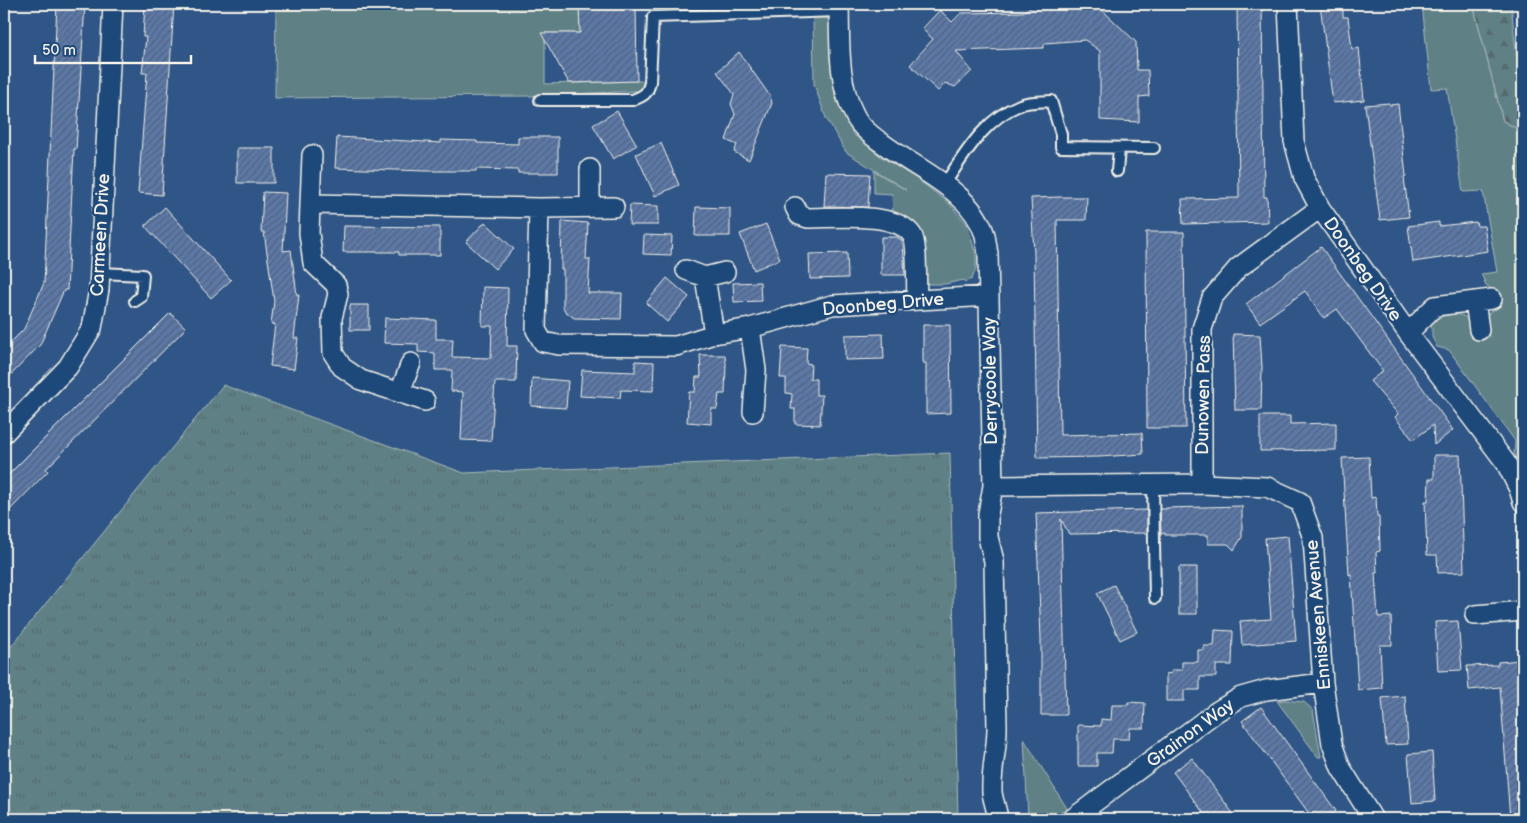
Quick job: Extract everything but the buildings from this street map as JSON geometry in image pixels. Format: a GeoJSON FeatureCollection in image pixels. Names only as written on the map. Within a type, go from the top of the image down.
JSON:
{"type":"FeatureCollection","features":[{"type":"Feature","properties":{"kind":"street","name":"Carmeen Drive"},"geometry":{"type":"LineString","coordinates":[[4,433],[68,367],[92,328],[99,289],[113,4]]}},
{"type":"Feature","properties":{"kind":"street","name":"Doonbeg Drive"},"geometry":{"type":"LineString","coordinates":[[1288,4],[1294,141],[1304,178],[1320,208],[1408,333],[1506,463],[1519,489],[1523,502]]}},
{"type":"Feature","properties":{"kind":"street","name":"Derrycoole Way"},"geometry":{"type":"LineString","coordinates":[[839,8],[841,62],[845,89],[856,118],[870,134],[884,145],[944,185],[962,200],[976,217],[985,235],[988,254],[993,486],[988,514],[988,537],[994,560],[997,746],[992,773],[992,794],[998,819]]}},
{"type":"Feature","properties":{"kind":"street"},"geometry":{"type":"LineString","coordinates":[[312,155],[309,233],[313,263],[336,285],[338,294],[332,318],[333,353],[342,367],[361,380],[424,401]]}},
{"type":"Feature","properties":{"kind":"street"},"geometry":{"type":"LineString","coordinates":[[590,169],[590,207]]}},
{"type":"Feature","properties":{"kind":"street"},"geometry":{"type":"LineString","coordinates":[[310,204],[539,208],[614,207]]}},
{"type":"Feature","properties":{"kind":"street"},"geometry":{"type":"LineString","coordinates":[[795,207],[799,215],[808,218],[881,218],[893,221],[904,227],[913,235],[915,246],[917,300]]}},
{"type":"Feature","properties":{"kind":"street","name":"Doonbeg Drive"},"geometry":{"type":"LineString","coordinates":[[539,208],[536,330],[543,342],[559,345],[676,346],[714,334],[750,328],[832,305],[989,296]]}},
{"type":"Feature","properties":{"kind":"street","name":"Dunowen Pass"},"geometry":{"type":"LineString","coordinates":[[1202,484],[1202,330],[1212,298],[1238,268],[1320,208]]}},
{"type":"Feature","properties":{"kind":"street"},"geometry":{"type":"LineString","coordinates":[[686,270],[705,277],[726,272]]}},
{"type":"Feature","properties":{"kind":"street"},"geometry":{"type":"LineString","coordinates":[[705,277],[714,334]]}},
{"type":"Feature","properties":{"kind":"street"},"geometry":{"type":"LineString","coordinates":[[1408,333],[1435,306],[1483,300],[1479,330]]}},
{"type":"Feature","properties":{"kind":"street"},"geometry":{"type":"LineString","coordinates":[[750,328],[756,370],[753,412]]}},
{"type":"Feature","properties":{"kind":"street"},"geometry":{"type":"LineString","coordinates":[[400,392],[411,363]]}},
{"type":"Feature","properties":{"kind":"street","name":"Enniskeen Avenue"},"geometry":{"type":"LineString","coordinates":[[993,486],[1202,484],[1267,487],[1300,502],[1313,538],[1323,683],[1332,744],[1341,768],[1370,818]]}},
{"type":"Feature","properties":{"kind":"street"},"geometry":{"type":"LineString","coordinates":[[1476,615],[1523,611]]}},
{"type":"Feature","properties":{"kind":"street","name":"Grainon Way"},"geometry":{"type":"LineString","coordinates":[[1072,819],[1216,712],[1241,696],[1266,690],[1323,683]]}},
{"type":"Feature","properties":{"kind":"lane"},"geometry":{"type":"LineString","coordinates":[[540,100],[633,100],[644,96],[650,82],[653,17],[839,8]]}},
{"type":"Feature","properties":{"kind":"lane"},"geometry":{"type":"LineString","coordinates":[[944,185],[963,156],[989,124],[1001,114],[1022,104],[1051,101],[1061,134],[1061,147],[1154,148]]}},
{"type":"Feature","properties":{"kind":"lane"},"geometry":{"type":"LineString","coordinates":[[1117,171],[1119,149]]}},
{"type":"Feature","properties":{"kind":"lane"},"geometry":{"type":"LineString","coordinates":[[100,273],[143,275],[140,297],[135,301]]}},
{"type":"Feature","properties":{"kind":"lane"},"geometry":{"type":"LineString","coordinates":[[1153,485],[1155,598]]}},
{"type":"Feature","properties":{"kind":"green space"},"geometry":{"type":"Polygon","coordinates":[[[276,4],[579,4],[580,33],[545,33],[545,84],[644,81],[641,89],[638,91],[528,96],[275,98],[276,4]]]}},
{"type":"Feature","properties":{"kind":"green space"},"geometry":{"type":"Polygon","coordinates":[[[1422,4],[1473,4],[1503,121],[1523,132],[1523,471],[1514,454],[1515,441],[1449,350],[1437,347],[1432,337],[1432,328],[1430,326],[1435,320],[1447,315],[1457,314],[1468,320],[1473,339],[1489,337],[1488,314],[1501,306],[1500,295],[1486,285],[1481,274],[1497,272],[1483,191],[1463,192],[1447,88],[1431,89],[1422,4]]]}},
{"type":"Feature","properties":{"kind":"green space"},"geometry":{"type":"Polygon","coordinates":[[[1473,4],[1511,4],[1523,132],[1503,121],[1473,4]]]}},
{"type":"Feature","properties":{"kind":"green space"},"geometry":{"type":"Polygon","coordinates":[[[813,16],[823,16],[830,21],[830,59],[835,97],[853,134],[880,156],[917,179],[949,203],[967,224],[976,255],[976,269],[972,279],[966,282],[964,280],[945,284],[925,284],[893,214],[892,194],[874,193],[874,171],[906,190],[846,152],[826,118],[814,84],[813,16]]]}},
{"type":"Feature","properties":{"kind":"green space"},"geometry":{"type":"Polygon","coordinates":[[[223,385],[464,473],[950,453],[958,819],[4,819],[4,655],[223,385]]]}},
{"type":"Feature","properties":{"kind":"green space"},"geometry":{"type":"Polygon","coordinates":[[[1277,701],[1304,702],[1313,710],[1321,757],[1318,757],[1277,701]]]}},
{"type":"Feature","properties":{"kind":"green space"},"geometry":{"type":"Polygon","coordinates":[[[1024,739],[1068,810],[1052,815],[1028,817],[1024,739]]]}}]}
